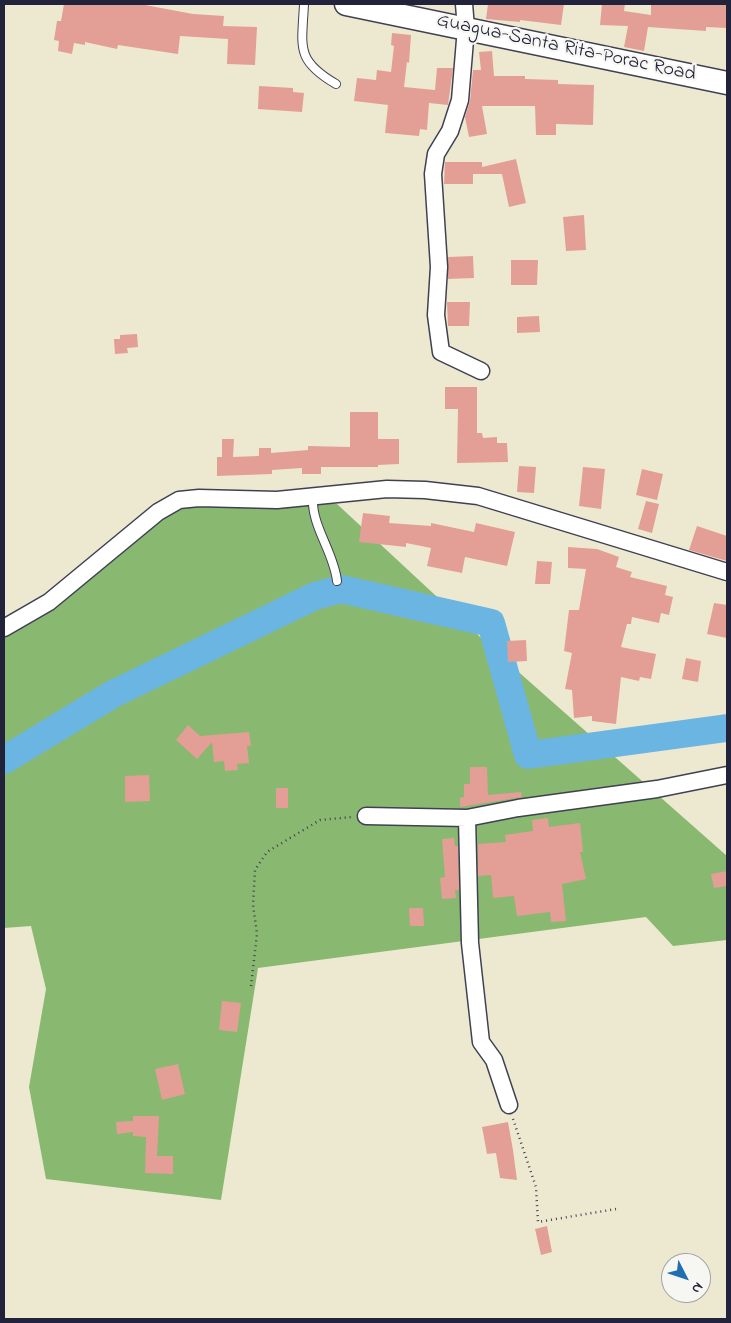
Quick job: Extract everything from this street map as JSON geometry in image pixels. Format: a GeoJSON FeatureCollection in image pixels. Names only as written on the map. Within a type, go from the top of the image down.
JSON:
{"type":"FeatureCollection","features":[{"type":"Feature","properties":{"kind":"main road","name":"Guagua-Santa Rita-Porac Road"},"geometry":{"type":"LineString","coordinates":[[346,4],[727,83]]}},
{"type":"Feature","properties":{"kind":"street"},"geometry":{"type":"LineString","coordinates":[[464,4],[466,28],[460,100],[450,131],[436,154],[433,174],[439,267],[436,315],[441,352],[481,371]]}},
{"type":"Feature","properties":{"kind":"street"},"geometry":{"type":"LineString","coordinates":[[4,628],[49,602],[158,512],[179,500],[198,498],[277,500],[387,489],[426,490],[478,496],[727,572]]}},
{"type":"Feature","properties":{"kind":"street"},"geometry":{"type":"LineString","coordinates":[[366,816],[467,818],[518,808],[657,790],[727,775]]}},
{"type":"Feature","properties":{"kind":"street"},"geometry":{"type":"LineString","coordinates":[[467,818],[470,943],[482,1042],[494,1060],[508,1105]]}},
{"type":"Feature","properties":{"kind":"lane"},"geometry":{"type":"LineString","coordinates":[[304,4],[303,45],[308,62],[317,72],[336,84]]}},
{"type":"Feature","properties":{"kind":"lane"},"geometry":{"type":"LineString","coordinates":[[313,497],[312,507],[334,561],[337,581]]}},
{"type":"Feature","properties":{"kind":"path"},"geometry":{"type":"LineString","coordinates":[[251,986],[257,934],[253,905],[255,870],[267,852],[320,820],[366,816]]}},
{"type":"Feature","properties":{"kind":"path"},"geometry":{"type":"LineString","coordinates":[[508,1105],[528,1169],[536,1187],[538,1222],[616,1209]]}},
{"type":"Feature","properties":{"kind":"green space"},"geometry":{"type":"Polygon","coordinates":[[[316,502],[337,504],[505,660],[727,856],[727,940],[673,946],[646,917],[258,968],[221,1200],[46,1179],[29,1087],[46,989],[31,926],[4,928],[4,633],[179,506],[316,502]]]}},
{"type":"Feature","properties":{"kind":"building"},"geometry":{"type":"Polygon","coordinates":[[[64,4],[140,4],[193,14],[224,16],[223,26],[257,27],[255,65],[227,64],[228,39],[180,36],[178,54],[118,45],[117,49],[85,42],[85,45],[74,43],[72,54],[58,51],[59,41],[54,40],[57,21],[61,21],[64,4]]]}},
{"type":"Feature","properties":{"kind":"building"},"geometry":{"type":"Polygon","coordinates":[[[488,4],[564,4],[561,25],[520,20],[520,22],[486,19],[488,4]]]}},
{"type":"Feature","properties":{"kind":"building"},"geometry":{"type":"Polygon","coordinates":[[[602,4],[625,4],[624,11],[651,15],[651,4],[727,4],[727,28],[706,27],[706,31],[648,27],[644,51],[624,47],[628,26],[600,25],[602,4]]]}},
{"type":"Feature","properties":{"kind":"building"},"geometry":{"type":"Polygon","coordinates":[[[392,33],[411,35],[409,63],[407,62],[404,87],[435,90],[437,68],[453,68],[448,105],[429,103],[427,130],[420,129],[419,136],[385,133],[388,105],[354,101],[357,78],[376,80],[377,70],[391,72],[394,46],[391,45],[392,33]]]}},
{"type":"Feature","properties":{"kind":"building"},"geometry":{"type":"Polygon","coordinates":[[[492,51],[494,76],[525,76],[525,79],[558,80],[558,84],[594,85],[593,125],[556,124],[556,135],[536,135],[535,106],[482,106],[487,134],[469,137],[465,117],[470,101],[473,70],[481,70],[479,52],[492,51]]]}},
{"type":"Feature","properties":{"kind":"building"},"geometry":{"type":"Polygon","coordinates":[[[259,86],[293,88],[293,92],[304,93],[302,112],[258,109],[259,86]]]}},
{"type":"Feature","properties":{"kind":"building"},"geometry":{"type":"Polygon","coordinates":[[[516,159],[526,203],[509,207],[502,174],[473,174],[473,184],[444,184],[445,162],[482,162],[482,167],[516,159]]]}},
{"type":"Feature","properties":{"kind":"building"},"geometry":{"type":"Polygon","coordinates":[[[584,215],[586,250],[566,251],[563,217],[584,215]]]}},
{"type":"Feature","properties":{"kind":"building"},"geometry":{"type":"Polygon","coordinates":[[[473,256],[474,278],[448,279],[448,257],[473,256]]]}},
{"type":"Feature","properties":{"kind":"building"},"geometry":{"type":"Polygon","coordinates":[[[511,260],[538,260],[537,285],[511,285],[511,260]]]}},
{"type":"Feature","properties":{"kind":"building"},"geometry":{"type":"Polygon","coordinates":[[[447,302],[470,302],[469,326],[448,326],[447,302]]]}},
{"type":"Feature","properties":{"kind":"building"},"geometry":{"type":"Polygon","coordinates":[[[539,316],[540,332],[517,333],[517,317],[539,316]]]}},
{"type":"Feature","properties":{"kind":"building"},"geometry":{"type":"Polygon","coordinates":[[[137,334],[138,347],[127,348],[128,353],[115,354],[114,339],[120,339],[120,335],[137,334]]]}},
{"type":"Feature","properties":{"kind":"building"},"geometry":{"type":"Polygon","coordinates":[[[445,387],[477,387],[477,433],[482,433],[483,438],[497,437],[497,443],[507,443],[508,462],[457,463],[458,409],[445,409],[445,387]]]}},
{"type":"Feature","properties":{"kind":"building"},"geometry":{"type":"Polygon","coordinates":[[[350,412],[378,412],[378,439],[399,439],[399,464],[378,465],[378,467],[321,467],[321,474],[302,474],[302,468],[272,470],[272,474],[217,476],[217,457],[222,457],[222,439],[234,439],[233,457],[259,456],[259,448],[271,448],[271,453],[308,450],[308,446],[350,447],[350,412]]]}},
{"type":"Feature","properties":{"kind":"building"},"geometry":{"type":"Polygon","coordinates":[[[519,466],[536,467],[534,493],[517,492],[519,466]]]}},
{"type":"Feature","properties":{"kind":"building"},"geometry":{"type":"Polygon","coordinates":[[[583,467],[605,469],[601,509],[579,506],[583,467]]]}},
{"type":"Feature","properties":{"kind":"building"},"geometry":{"type":"Polygon","coordinates":[[[642,469],[663,474],[657,500],[636,495],[642,469]]]}},
{"type":"Feature","properties":{"kind":"building"},"geometry":{"type":"Polygon","coordinates":[[[646,501],[659,504],[652,533],[638,529],[646,501]]]}},
{"type":"Feature","properties":{"kind":"building"},"geometry":{"type":"Polygon","coordinates":[[[363,513],[390,516],[389,523],[431,526],[431,523],[474,532],[476,523],[515,532],[507,566],[465,557],[462,573],[427,566],[431,548],[406,543],[406,547],[359,542],[363,513]]]}},
{"type":"Feature","properties":{"kind":"building"},"geometry":{"type":"Polygon","coordinates":[[[697,526],[727,536],[727,561],[689,550],[697,526]]]}},
{"type":"Feature","properties":{"kind":"building"},"geometry":{"type":"Polygon","coordinates":[[[568,547],[597,549],[619,557],[616,567],[632,572],[630,577],[667,586],[665,595],[673,597],[669,615],[661,613],[659,623],[632,617],[631,624],[627,624],[621,647],[656,654],[651,679],[640,677],[639,681],[621,677],[616,724],[592,721],[592,716],[574,718],[572,690],[565,689],[572,653],[564,651],[569,610],[579,610],[586,569],[568,568],[568,547]]]}},
{"type":"Feature","properties":{"kind":"building"},"geometry":{"type":"Polygon","coordinates":[[[537,561],[552,562],[550,584],[535,584],[537,561]]]}},
{"type":"Feature","properties":{"kind":"building"},"geometry":{"type":"Polygon","coordinates":[[[714,603],[727,605],[727,638],[707,634],[714,603]]]}},
{"type":"Feature","properties":{"kind":"building"},"geometry":{"type":"Polygon","coordinates":[[[526,640],[527,661],[508,662],[507,641],[526,640]]]}},
{"type":"Feature","properties":{"kind":"building"},"geometry":{"type":"Polygon","coordinates":[[[686,658],[701,661],[698,682],[682,679],[686,658]]]}},
{"type":"Feature","properties":{"kind":"building"},"geometry":{"type":"Polygon","coordinates":[[[188,725],[200,736],[249,732],[251,746],[247,746],[249,763],[237,764],[238,770],[225,771],[224,761],[214,762],[212,742],[197,759],[176,740],[188,725]]]}},
{"type":"Feature","properties":{"kind":"building"},"geometry":{"type":"Polygon","coordinates":[[[470,767],[487,767],[488,795],[521,792],[522,797],[460,807],[460,798],[464,797],[464,784],[470,784],[470,767]]]}},
{"type":"Feature","properties":{"kind":"building"},"geometry":{"type":"Polygon","coordinates":[[[149,775],[150,801],[125,802],[125,776],[149,775]]]}},
{"type":"Feature","properties":{"kind":"building"},"geometry":{"type":"Polygon","coordinates":[[[276,788],[288,788],[288,808],[276,808],[276,788]]]}},
{"type":"Feature","properties":{"kind":"building"},"geometry":{"type":"Polygon","coordinates":[[[548,818],[549,827],[580,823],[583,852],[580,852],[586,879],[562,884],[566,921],[551,922],[550,912],[517,916],[514,896],[493,898],[491,875],[478,876],[478,844],[506,842],[505,835],[533,831],[532,820],[548,818]]]}},
{"type":"Feature","properties":{"kind":"building"},"geometry":{"type":"Polygon","coordinates":[[[454,838],[455,846],[458,846],[459,890],[455,890],[456,898],[442,899],[440,878],[445,877],[442,839],[454,838]]]}},
{"type":"Feature","properties":{"kind":"building"},"geometry":{"type":"Polygon","coordinates":[[[727,871],[727,886],[714,888],[711,874],[727,871]]]}},
{"type":"Feature","properties":{"kind":"building"},"geometry":{"type":"Polygon","coordinates":[[[409,908],[423,908],[424,926],[410,926],[409,908]]]}},
{"type":"Feature","properties":{"kind":"building"},"geometry":{"type":"Polygon","coordinates":[[[222,1001],[241,1003],[237,1032],[219,1030],[222,1001]]]}},
{"type":"Feature","properties":{"kind":"building"},"geometry":{"type":"Polygon","coordinates":[[[178,1064],[185,1094],[162,1100],[155,1069],[178,1064]]]}},
{"type":"Feature","properties":{"kind":"building"},"geometry":{"type":"Polygon","coordinates":[[[133,1116],[159,1116],[157,1156],[173,1156],[173,1174],[145,1173],[146,1137],[133,1136],[133,1132],[117,1134],[116,1122],[133,1121],[133,1116]]]}},
{"type":"Feature","properties":{"kind":"building"},"geometry":{"type":"Polygon","coordinates":[[[508,1122],[517,1180],[500,1178],[496,1153],[487,1154],[482,1127],[508,1122]]]}},
{"type":"Feature","properties":{"kind":"building"},"geometry":{"type":"Polygon","coordinates":[[[547,1226],[552,1252],[541,1255],[535,1229],[547,1226]]]}},
{"type":"Feature","properties":{"kind":"waterway"},"geometry":{"type":"LineString","coordinates":[[4,760],[113,694],[315,596],[341,589],[491,623],[528,755],[727,728]]}}]}
